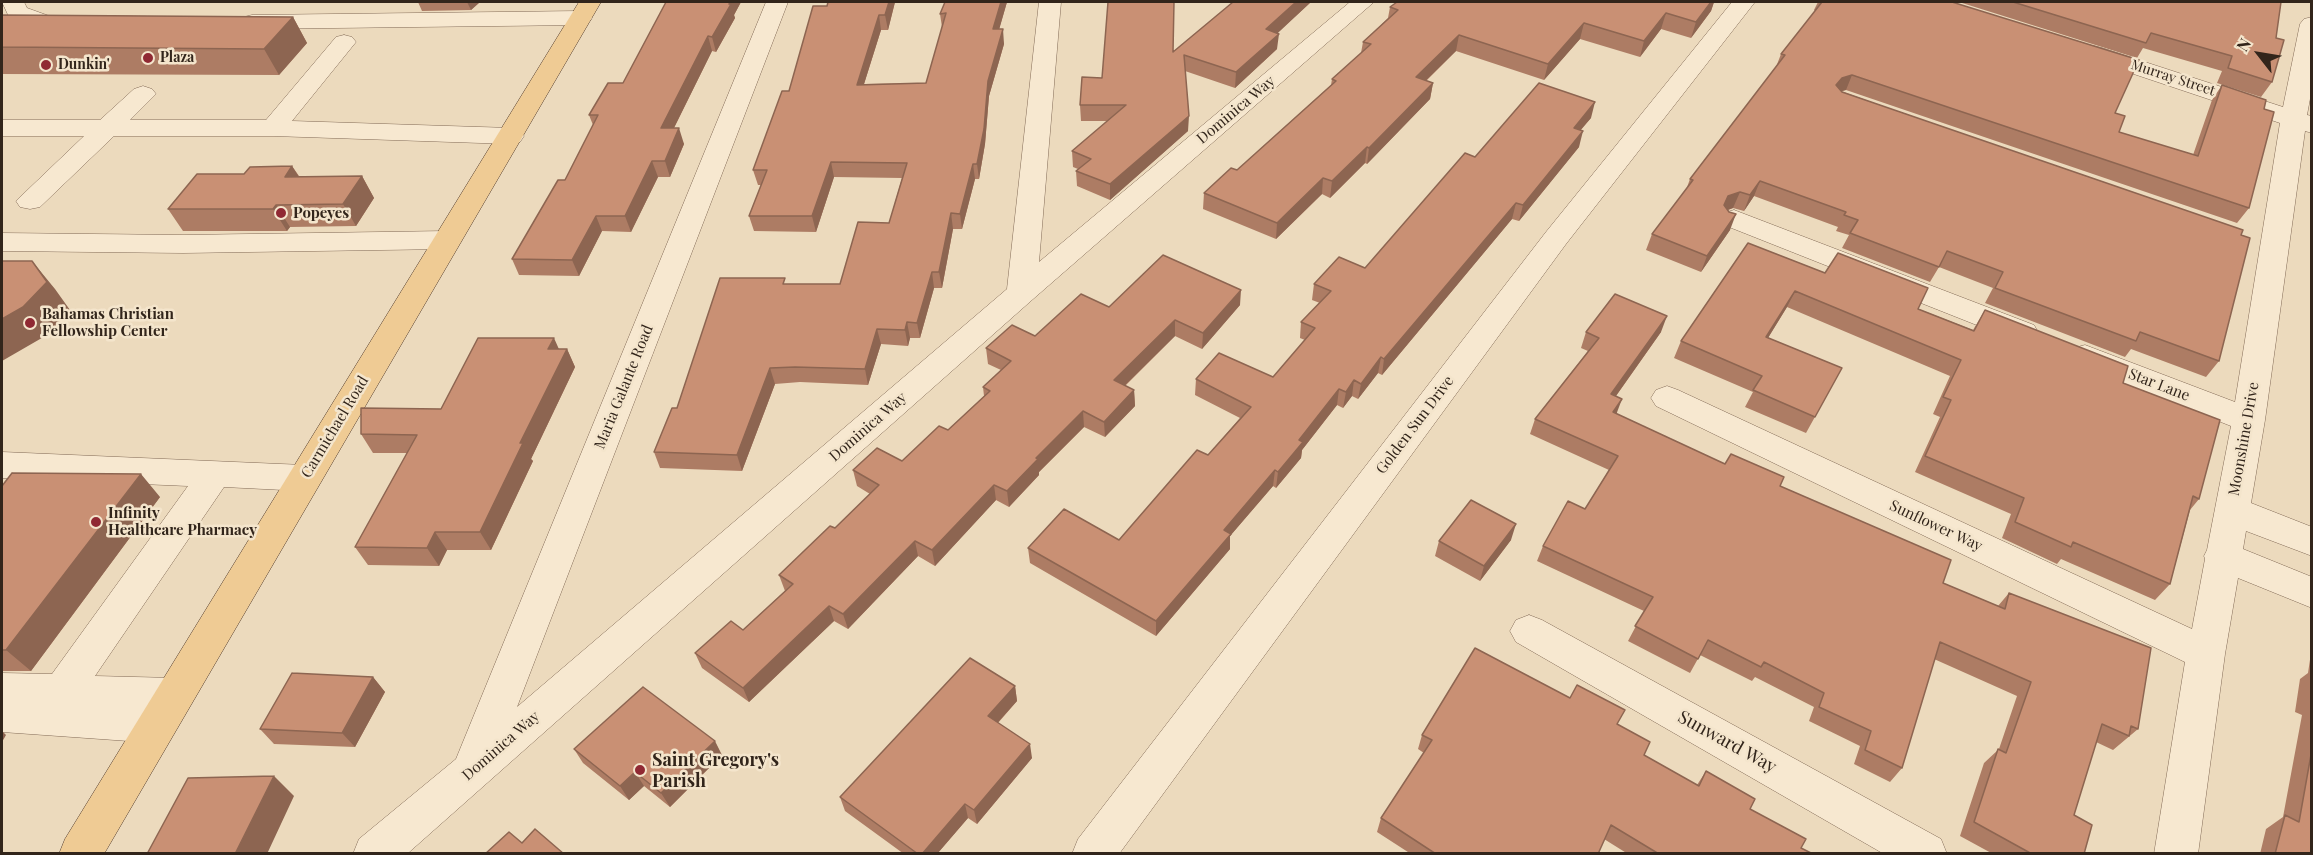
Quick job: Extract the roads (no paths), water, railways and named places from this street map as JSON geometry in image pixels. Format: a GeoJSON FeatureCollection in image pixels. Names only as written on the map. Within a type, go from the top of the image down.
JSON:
{"type":"FeatureCollection","features":[{"type":"Feature","properties":{"kind":"main road","name":"Carmichael Road"},"geometry":{"type":"LineString","coordinates":[[80,854],[585,10]]}},
{"type":"Feature","properties":{"kind":"street"},"geometry":{"type":"LineString","coordinates":[[13,2],[17,12],[49,24],[84,24]]}},
{"type":"Feature","properties":{"kind":"street","name":"Maria Galante Road"},"geometry":{"type":"LineString","coordinates":[[471,772],[777,2]]}},
{"type":"Feature","properties":{"kind":"street"},"geometry":{"type":"LineString","coordinates":[[1021,293],[1050,2]]}},
{"type":"Feature","properties":{"kind":"street","name":"Dominica Way"},"geometry":{"type":"LineString","coordinates":[[374,854],[1021,293],[1363,2]]}},
{"type":"Feature","properties":{"kind":"street","name":"Golden Sun Drive"},"geometry":{"type":"LineString","coordinates":[[1093,854],[1556,238],[1744,2]]}},
{"type":"Feature","properties":{"kind":"street"},"geometry":{"type":"LineString","coordinates":[[225,22],[585,10]]}},
{"type":"Feature","properties":{"kind":"street","name":"Moonshine Drive"},"geometry":{"type":"LineString","coordinates":[[2176,854],[2222,556],[2249,420],[2262,244],[2303,122],[2312,24]]}},
{"type":"Feature","properties":{"kind":"street"},"geometry":{"type":"LineString","coordinates":[[273,128],[344,42]]}},
{"type":"Feature","properties":{"kind":"street","name":"Murray Street"},"geometry":{"type":"LineString","coordinates":[[2075,47],[2303,122]]}},
{"type":"Feature","properties":{"kind":"street"},"geometry":{"type":"LineString","coordinates":[[30,201],[143,94]]}},
{"type":"Feature","properties":{"kind":"street"},"geometry":{"type":"LineString","coordinates":[[2,128],[108,126],[273,128],[511,136]]}},
{"type":"Feature","properties":{"kind":"street","name":"Star Lane"},"geometry":{"type":"LineString","coordinates":[[1734,219],[2249,420]]}},
{"type":"Feature","properties":{"kind":"street"},"geometry":{"type":"LineString","coordinates":[[2,242],[183,244],[447,240]]}},
{"type":"Feature","properties":{"kind":"street","name":"Sunflower Way"},"geometry":{"type":"LineString","coordinates":[[1667,398],[2206,654]]}},
{"type":"Feature","properties":{"kind":"street"},"geometry":{"type":"LineString","coordinates":[[3,466],[304,478]]}},
{"type":"Feature","properties":{"kind":"street"},"geometry":{"type":"LineString","coordinates":[[61,693],[215,474]]}},
{"type":"Feature","properties":{"kind":"street"},"geometry":{"type":"LineString","coordinates":[[2231,510],[2312,542]]}},
{"type":"Feature","properties":{"kind":"street"},"geometry":{"type":"LineString","coordinates":[[2222,556],[2312,593]]}},
{"type":"Feature","properties":{"kind":"street","name":"Sunward Way"},"geometry":{"type":"LineString","coordinates":[[1529,631],[1926,854]]}},
{"type":"Feature","properties":{"kind":"street"},"geometry":{"type":"LineString","coordinates":[[2,690],[61,693],[166,710]]}},
{"type":"Feature","properties":{"kind":"street"},"geometry":{"type":"LineString","coordinates":[[2,715],[166,710]]}},
{"type":"Feature","properties":{"kind":"place","name":"Plaza"},"geometry":{"type":"Point","coordinates":[148,58]}},
{"type":"Feature","properties":{"kind":"place","name":"Dunkin'"},"geometry":{"type":"Point","coordinates":[46,65]}},
{"type":"Feature","properties":{"kind":"place","name":"Popeyes"},"geometry":{"type":"Point","coordinates":[281,213]}},
{"type":"Feature","properties":{"kind":"place","name":"Bahamas Christian Fellowship Center"},"geometry":{"type":"Point","coordinates":[30,323]}},
{"type":"Feature","properties":{"kind":"place","name":"Infinity Healthcare Pharmacy"},"geometry":{"type":"Point","coordinates":[96,522]}},
{"type":"Feature","properties":{"kind":"place","name":"Saint Gregory's Parish"},"geometry":{"type":"Point","coordinates":[640,770]}}]}
